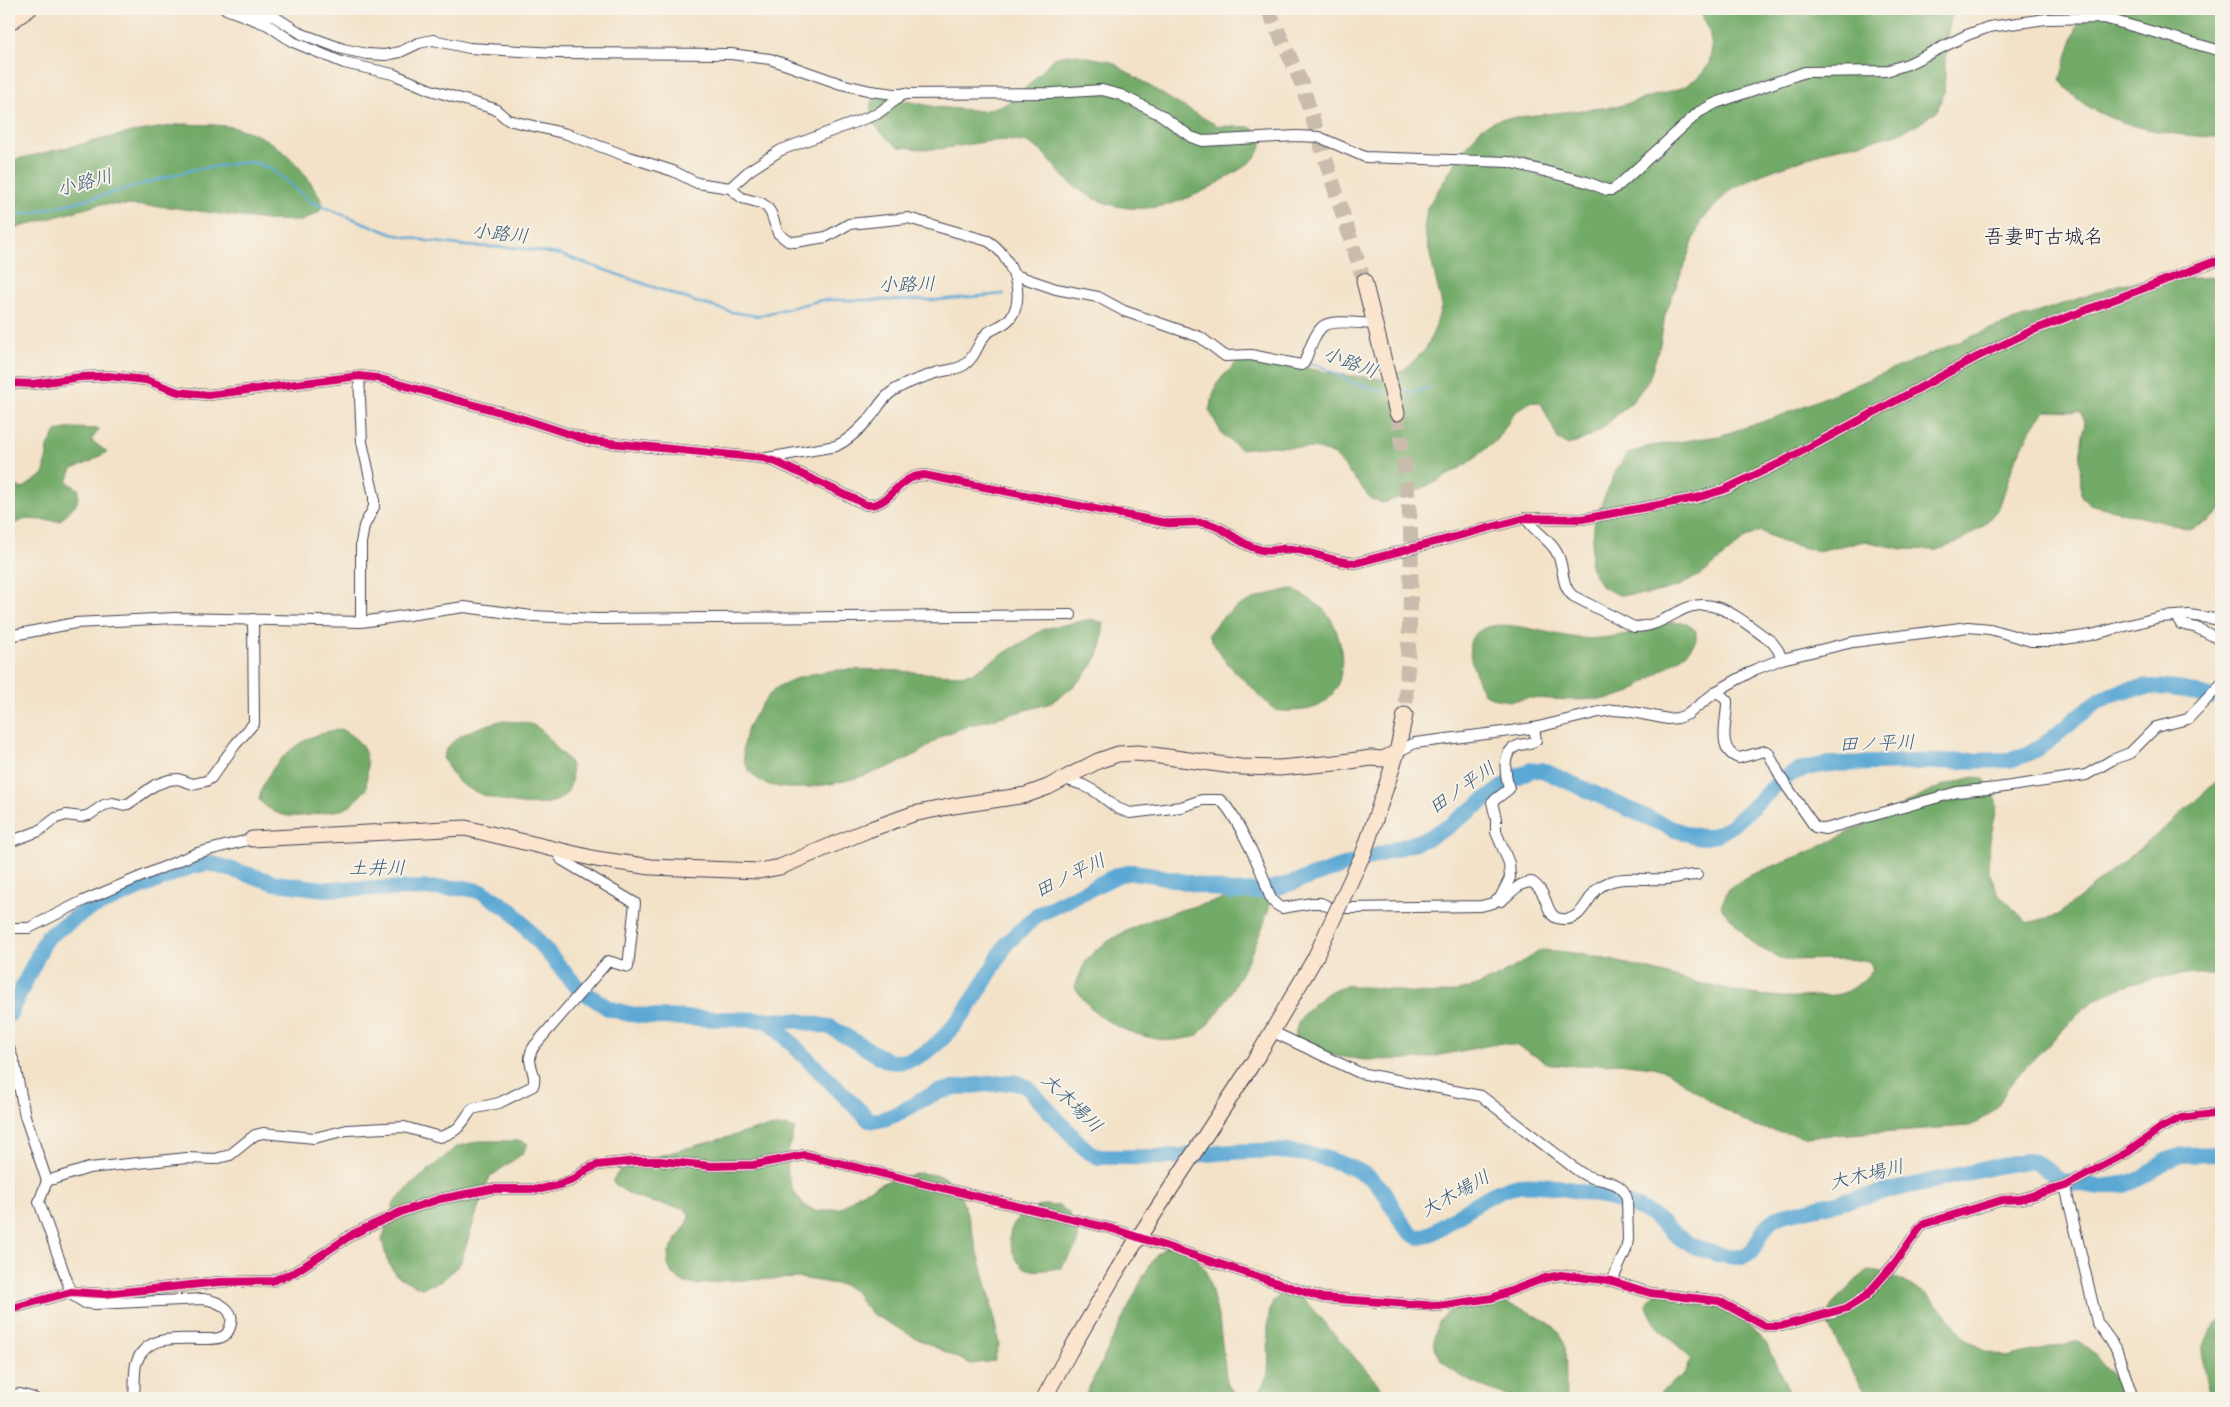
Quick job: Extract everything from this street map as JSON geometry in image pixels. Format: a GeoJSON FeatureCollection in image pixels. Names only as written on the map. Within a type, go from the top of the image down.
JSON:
{"type":"FeatureCollection","features":[{"type":"Feature","properties":{"kind":"street"},"geometry":{"type":"LineString","coordinates":[[9,23],[29,9]]}},
{"type":"Feature","properties":{"kind":"street"},"geometry":{"type":"LineString","coordinates":[[226,9],[268,25],[293,42],[344,63],[393,74],[430,90],[495,109],[508,120],[567,134],[673,171],[697,183],[730,188],[742,198],[761,203],[767,208],[771,213],[778,233],[788,241],[795,242],[826,237],[849,224],[908,218],[988,240],[997,247],[1011,265],[1014,274],[1016,302],[1012,316],[1004,324],[987,333],[973,358],[952,371],[912,381],[894,390],[881,400],[870,418],[846,441],[836,446],[763,458]]}},
{"type":"Feature","properties":{"kind":"street"},"geometry":{"type":"LineString","coordinates":[[240,14],[251,10],[274,17],[302,34],[343,50],[367,54],[392,53],[433,40],[469,48],[556,53],[731,54],[770,59],[841,84],[871,91],[931,95],[1102,90],[1121,95],[1161,115],[1191,137],[1203,142],[1296,136],[1319,137],[1365,157],[1509,162],[1612,190],[1699,112],[1716,103],[1805,72],[1886,71],[1908,64],[1967,35],[1989,27],[2046,19],[2104,18],[2221,51]]}},
{"type":"Feature","properties":{"kind":"street"},"geometry":{"type":"LineString","coordinates":[[730,188],[750,170],[782,150],[876,114],[906,93]]}},
{"type":"Feature","properties":{"kind":"street"},"geometry":{"type":"LineString","coordinates":[[9,383],[32,384],[81,376],[108,376],[146,380],[178,392],[208,395],[359,376],[377,378],[514,416],[590,442],[763,458],[776,462],[867,505],[875,505],[884,501],[905,480],[914,476],[924,475],[1166,523],[1202,522],[1217,526],[1249,546],[1264,552],[1293,549],[1342,563],[1365,561],[1526,518],[1582,519],[1696,498],[1723,490],[1780,463],[1977,357],[2031,331],[2213,262],[2221,261]]}},
{"type":"Feature","properties":{"kind":"street"},"geometry":{"type":"LineString","coordinates":[[1014,274],[1056,289],[1098,297],[1124,311],[1200,337],[1225,356],[1251,355],[1301,365],[1304,363],[1319,329],[1324,325],[1333,322],[1374,324]]}},
{"type":"Feature","properties":{"kind":"street"},"geometry":{"type":"LineString","coordinates":[[1364,281],[1397,413]]}},
{"type":"Feature","properties":{"kind":"street"},"geometry":{"type":"LineString","coordinates":[[359,376],[362,442],[374,496],[374,507],[364,526],[361,543],[360,622]]}},
{"type":"Feature","properties":{"kind":"street"},"geometry":{"type":"LineString","coordinates":[[1526,518],[1532,527],[1557,552],[1564,584],[1568,592],[1573,596],[1634,627],[1645,627],[1658,623],[1694,604],[1721,607],[1772,642],[1782,659]]}},
{"type":"Feature","properties":{"kind":"street"},"geometry":{"type":"LineString","coordinates":[[9,636],[75,623],[175,618],[360,622],[464,607],[532,616],[597,619],[1071,614]]}},
{"type":"Feature","properties":{"kind":"street"},"geometry":{"type":"LineString","coordinates":[[9,928],[29,928],[83,901],[197,853],[252,839],[465,828],[596,859],[651,867],[759,871],[780,867],[868,830],[913,814],[1026,795],[1065,779],[1098,761],[1118,754],[1138,753],[1240,767],[1279,768],[1371,758],[1383,759],[1415,743],[1534,728],[1613,710],[1627,710],[1668,719],[1678,718],[1692,711],[1717,691],[1756,669],[1782,659],[1853,642],[1968,628],[1990,629],[2031,641],[2051,640],[2091,635],[2160,617],[2189,615],[2221,620]]}},
{"type":"Feature","properties":{"kind":"street"},"geometry":{"type":"LineString","coordinates":[[2176,616],[2181,624],[2197,628],[2221,640]]}},
{"type":"Feature","properties":{"kind":"street"},"geometry":{"type":"LineString","coordinates":[[9,842],[39,831],[56,818],[66,815],[81,817],[89,815],[104,805],[113,803],[128,804],[155,785],[169,780],[178,779],[193,784],[211,778],[254,723],[253,619]]}},
{"type":"Feature","properties":{"kind":"street"},"geometry":{"type":"LineString","coordinates":[[1717,691],[1727,701],[1724,734],[1730,753],[1739,758],[1764,751],[1768,752],[1783,781],[1815,827],[1825,829],[1957,792],[2086,775],[2112,760],[2130,753],[2156,728],[2188,719],[2221,684]]}},
{"type":"Feature","properties":{"kind":"street"},"geometry":{"type":"LineString","coordinates":[[1044,1398],[1118,1269],[1260,1052],[1315,958],[1364,852],[1398,752],[1405,715]]}},
{"type":"Feature","properties":{"kind":"street"},"geometry":{"type":"LineString","coordinates":[[1493,904],[1500,898],[1506,888],[1510,870],[1496,832],[1496,819],[1492,802],[1509,789],[1505,766],[1510,751],[1514,747],[1532,743],[1536,740],[1534,728]]}},
{"type":"Feature","properties":{"kind":"street"},"geometry":{"type":"LineString","coordinates":[[1065,779],[1083,784],[1116,808],[1130,813],[1181,808],[1202,800],[1220,800],[1231,812],[1272,902],[1282,908],[1312,903],[1331,908],[1481,906],[1499,902],[1519,885],[1525,882],[1532,882],[1543,893],[1550,913],[1555,917],[1570,918],[1585,908],[1595,891],[1605,883],[1627,879],[1668,879],[1697,875]]}},
{"type":"Feature","properties":{"kind":"street"},"geometry":{"type":"LineString","coordinates":[[47,1182],[89,1168],[187,1158],[215,1159],[230,1155],[255,1135],[264,1133],[314,1138],[347,1130],[404,1127],[434,1136],[450,1133],[466,1121],[472,1109],[499,1103],[533,1086],[535,1082],[529,1060],[530,1052],[608,961],[628,967],[635,903],[562,860],[555,849]]}},
{"type":"Feature","properties":{"kind":"street"},"geometry":{"type":"LineString","coordinates":[[1272,1032],[1360,1073],[1481,1096],[1572,1167],[1586,1176],[1619,1185],[1626,1192],[1628,1198],[1626,1250],[1612,1281]]}},
{"type":"Feature","properties":{"kind":"street"},"geometry":{"type":"LineString","coordinates":[[9,1048],[15,1065],[25,1116],[47,1182],[39,1202],[70,1292],[76,1299],[94,1304],[203,1299],[220,1303],[230,1314],[232,1321],[229,1329],[225,1335],[216,1339],[166,1338],[156,1341],[146,1348],[136,1365],[134,1398]]}},
{"type":"Feature","properties":{"kind":"street"},"geometry":{"type":"LineString","coordinates":[[9,1309],[70,1292],[104,1294],[219,1282],[272,1281],[295,1272],[353,1234],[403,1211],[440,1199],[492,1189],[541,1189],[559,1185],[573,1180],[586,1170],[597,1165],[636,1161],[660,1161],[711,1166],[753,1165],[805,1155],[1113,1229],[1323,1298],[1439,1306],[1492,1298],[1545,1278],[1561,1275],[1612,1281],[1650,1293],[1719,1300],[1765,1326],[1781,1326],[1847,1308],[1866,1296],[1894,1264],[1924,1224],[2002,1200],[2021,1199],[2066,1186],[2128,1152],[2175,1121],[2197,1115],[2221,1113]]}},
{"type":"Feature","properties":{"kind":"street"},"geometry":{"type":"LineString","coordinates":[[2066,1186],[2097,1322],[2116,1348],[2133,1398]]}},
{"type":"Feature","properties":{"kind":"street"},"geometry":{"type":"LineString","coordinates":[[9,1396],[20,1394],[34,1398]]}},
{"type":"Feature","properties":{"kind":"green space"},"geometry":{"type":"Polygon","coordinates":[[[1699,9],[1953,9],[1947,36],[1944,92],[1937,111],[1919,124],[1894,135],[1826,151],[1760,175],[1730,190],[1701,221],[1665,315],[1660,345],[1649,379],[1634,400],[1599,431],[1576,443],[1566,445],[1558,439],[1541,403],[1531,401],[1514,413],[1498,439],[1468,463],[1438,481],[1383,503],[1371,499],[1335,455],[1319,449],[1274,446],[1240,449],[1222,434],[1209,410],[1216,385],[1237,362],[1256,357],[1335,374],[1384,379],[1405,369],[1425,350],[1434,331],[1442,305],[1424,230],[1427,208],[1455,163],[1481,128],[1500,119],[1619,106],[1684,87],[1700,76],[1709,64],[1712,48],[1709,30],[1699,9]]]}},
{"type":"Feature","properties":{"kind":"green space"},"geometry":{"type":"Polygon","coordinates":[[[2088,9],[2221,9],[2221,137],[2156,131],[2132,125],[2110,118],[2073,95],[2060,79],[2077,26],[2088,9]]]}},
{"type":"Feature","properties":{"kind":"green space"},"geometry":{"type":"Polygon","coordinates":[[[1071,54],[1110,61],[1175,102],[1218,126],[1249,127],[1262,134],[1262,142],[1258,154],[1237,171],[1190,197],[1149,208],[1128,208],[1107,204],[1087,194],[1061,175],[1042,152],[1030,144],[1008,140],[981,142],[940,149],[900,147],[895,145],[873,123],[870,111],[872,101],[881,96],[936,107],[983,111],[1006,104],[1030,84],[1054,58],[1071,54]]]}},
{"type":"Feature","properties":{"kind":"green space"},"geometry":{"type":"Polygon","coordinates":[[[183,124],[221,125],[242,129],[271,143],[296,164],[306,176],[323,204],[319,212],[302,221],[266,220],[169,207],[101,204],[9,230],[9,161],[133,132],[183,124]]]}},
{"type":"Feature","properties":{"kind":"green space"},"geometry":{"type":"Polygon","coordinates":[[[2221,277],[2221,510],[2210,521],[2190,529],[2089,504],[2081,496],[2080,457],[2085,421],[2080,412],[2046,411],[2028,435],[2014,463],[1999,508],[1983,526],[1961,540],[1938,550],[1902,549],[1865,541],[1817,551],[1782,542],[1760,531],[1747,537],[1705,572],[1680,586],[1649,594],[1619,595],[1602,587],[1590,567],[1595,518],[1616,471],[1626,455],[1650,446],[1719,436],[1777,417],[1995,327],[2121,284],[2163,279],[2221,277]]]}},
{"type":"Feature","properties":{"kind":"green space"},"geometry":{"type":"Polygon","coordinates":[[[72,428],[100,429],[91,440],[107,452],[88,463],[72,469],[67,482],[79,489],[77,503],[60,521],[26,519],[9,526],[9,474],[12,482],[22,489],[44,474],[48,447],[56,431],[72,428]]]}},
{"type":"Feature","properties":{"kind":"green space"},"geometry":{"type":"Polygon","coordinates":[[[1292,589],[1317,604],[1329,616],[1336,629],[1340,643],[1341,673],[1337,687],[1329,698],[1318,706],[1303,710],[1282,711],[1276,710],[1269,705],[1231,667],[1216,648],[1209,634],[1225,616],[1245,603],[1268,594],[1292,589]]]}},
{"type":"Feature","properties":{"kind":"green space"},"geometry":{"type":"Polygon","coordinates":[[[1091,619],[1104,623],[1099,653],[1088,671],[1074,686],[1048,704],[958,729],[942,736],[919,753],[902,761],[843,781],[813,787],[780,787],[765,783],[754,776],[747,766],[743,754],[744,741],[749,726],[766,699],[781,685],[801,677],[823,672],[846,670],[960,675],[972,673],[1044,629],[1091,619]]]}},
{"type":"Feature","properties":{"kind":"green space"},"geometry":{"type":"Polygon","coordinates":[[[1671,622],[1687,623],[1696,631],[1696,640],[1687,653],[1631,692],[1609,699],[1529,698],[1511,701],[1496,699],[1483,693],[1471,657],[1470,643],[1472,638],[1480,630],[1491,626],[1517,626],[1573,637],[1600,638],[1636,632],[1671,622]]]}},
{"type":"Feature","properties":{"kind":"green space"},"geometry":{"type":"Polygon","coordinates":[[[500,721],[527,723],[545,733],[570,763],[572,772],[571,782],[565,794],[554,801],[539,804],[521,804],[485,796],[457,781],[443,758],[451,743],[466,733],[500,721]]]}},
{"type":"Feature","properties":{"kind":"green space"},"geometry":{"type":"Polygon","coordinates":[[[341,729],[351,735],[363,747],[367,761],[366,790],[351,805],[339,810],[290,816],[275,812],[259,800],[261,790],[272,771],[295,746],[314,736],[341,729]]]}},
{"type":"Feature","properties":{"kind":"green space"},"geometry":{"type":"Polygon","coordinates":[[[1973,777],[1983,778],[1995,794],[1997,807],[1990,840],[1988,869],[1998,893],[2028,923],[2058,915],[2176,819],[2221,777],[2221,975],[2188,974],[2150,979],[2115,990],[2099,998],[2079,1013],[2023,1070],[2011,1083],[1999,1104],[1988,1115],[1969,1126],[1806,1137],[1755,1127],[1711,1102],[1669,1072],[1653,1067],[1618,1063],[1579,1066],[1551,1065],[1517,1046],[1501,1043],[1421,1059],[1365,1060],[1312,1053],[1295,1037],[1298,1023],[1305,1012],[1322,997],[1337,988],[1350,986],[1433,994],[1457,991],[1495,978],[1541,950],[1576,953],[1610,960],[1713,987],[1747,993],[1782,997],[1837,995],[1843,993],[1860,983],[1870,973],[1873,969],[1869,962],[1848,959],[1784,960],[1754,945],[1721,907],[1728,889],[1746,877],[1816,849],[1941,786],[1973,777]]]}},
{"type":"Feature","properties":{"kind":"green space"},"geometry":{"type":"Polygon","coordinates":[[[1258,893],[1271,895],[1265,921],[1242,971],[1226,1000],[1217,1014],[1196,1037],[1165,1040],[1125,1030],[1092,1009],[1075,987],[1083,967],[1090,956],[1105,943],[1124,932],[1146,922],[1193,907],[1258,893]]]}},
{"type":"Feature","properties":{"kind":"green space"},"geometry":{"type":"Polygon","coordinates":[[[785,1126],[795,1129],[788,1151],[787,1167],[792,1189],[803,1204],[817,1212],[841,1208],[860,1193],[890,1180],[920,1173],[942,1176],[957,1187],[968,1216],[990,1297],[999,1345],[994,1361],[971,1364],[920,1340],[872,1314],[860,1301],[857,1293],[843,1285],[799,1278],[720,1281],[698,1285],[685,1283],[672,1274],[668,1265],[669,1252],[688,1222],[689,1214],[684,1208],[645,1200],[619,1187],[612,1181],[620,1170],[654,1157],[758,1129],[785,1126]]]}},
{"type":"Feature","properties":{"kind":"green space"},"geometry":{"type":"Polygon","coordinates":[[[479,1141],[521,1141],[528,1144],[522,1154],[490,1177],[460,1264],[442,1281],[422,1288],[408,1282],[395,1274],[387,1260],[382,1240],[394,1203],[410,1186],[456,1147],[479,1141]]]}},
{"type":"Feature","properties":{"kind":"green space"},"geometry":{"type":"Polygon","coordinates":[[[1043,1205],[1060,1206],[1069,1213],[1077,1229],[1078,1244],[1061,1268],[1031,1270],[1022,1266],[1015,1257],[1011,1246],[1011,1230],[1013,1224],[1023,1215],[1043,1205]]]}},
{"type":"Feature","properties":{"kind":"green space"},"geometry":{"type":"Polygon","coordinates":[[[1177,1244],[1187,1246],[1207,1272],[1219,1320],[1227,1384],[1238,1396],[1254,1393],[1263,1385],[1268,1373],[1268,1325],[1270,1310],[1276,1298],[1289,1290],[1300,1295],[1386,1393],[1395,1398],[1084,1398],[1144,1275],[1157,1254],[1166,1247],[1177,1244]]]}},
{"type":"Feature","properties":{"kind":"green space"},"geometry":{"type":"Polygon","coordinates":[[[1869,1270],[1884,1272],[1927,1294],[1968,1340],[1986,1352],[2007,1357],[2075,1341],[2089,1348],[2117,1382],[2127,1398],[1870,1398],[1858,1381],[1827,1323],[1831,1306],[1856,1280],[1869,1270]]]}},
{"type":"Feature","properties":{"kind":"green space"},"geometry":{"type":"Polygon","coordinates":[[[1680,1292],[1731,1309],[1766,1343],[1792,1398],[1654,1398],[1686,1372],[1691,1360],[1658,1327],[1646,1303],[1655,1294],[1680,1292]]]}},
{"type":"Feature","properties":{"kind":"green space"},"geometry":{"type":"Polygon","coordinates":[[[1471,1301],[1502,1303],[1517,1307],[1544,1320],[1558,1331],[1565,1351],[1566,1398],[1516,1398],[1477,1384],[1450,1369],[1441,1359],[1435,1348],[1437,1328],[1443,1317],[1452,1309],[1471,1301]]]}},
{"type":"Feature","properties":{"kind":"green space"},"geometry":{"type":"Polygon","coordinates":[[[2221,1319],[2221,1398],[2210,1398],[2203,1366],[2204,1347],[2213,1328],[2221,1319]]]}},
{"type":"Feature","properties":{"kind":"waterway","name":"小路川"},"geometry":{"type":"LineString","coordinates":[[9,213],[28,214],[192,170],[245,162],[256,163],[273,170],[311,202],[392,234],[467,246],[519,248],[562,255],[696,302],[732,312],[757,316],[822,300],[937,300],[1004,294]]}},
{"type":"Feature","properties":{"kind":"waterway","name":"小路川"},"geometry":{"type":"LineString","coordinates":[[1058,284],[1094,292]]}},
{"type":"Feature","properties":{"kind":"waterway","name":"小路川"},"geometry":{"type":"LineString","coordinates":[[1102,294],[1119,303]]}},
{"type":"Feature","properties":{"kind":"waterway","name":"小路川"},"geometry":{"type":"LineString","coordinates":[[1308,363],[1318,365],[1354,383],[1383,391]]}},
{"type":"Feature","properties":{"kind":"waterway","name":"小路川"},"geometry":{"type":"LineString","coordinates":[[1399,392],[1420,391],[1429,387]]}},
{"type":"Feature","properties":{"kind":"waterway","name":"田ノ平川"},"geometry":{"type":"LineString","coordinates":[[9,1015],[47,937],[87,910],[192,866],[209,863],[276,883],[325,889],[465,888],[483,892],[512,911],[578,988],[608,1008],[629,1014],[655,1017],[799,1021],[830,1027],[888,1061],[907,1061],[925,1053],[942,1039],[973,1000],[1007,943],[1037,915],[1118,875],[1132,872],[1231,892],[1262,891],[1426,839],[1449,826],[1518,776],[1531,770],[1542,770],[1673,829],[1694,836],[1707,837],[1718,834],[1728,828],[1772,788],[1793,773],[1807,768],[1830,764],[2009,760],[2043,745],[2092,706],[2119,692],[2150,687],[2181,689],[2210,697]]}},
{"type":"Feature","properties":{"kind":"waterway","name":"田ノ平川"},"geometry":{"type":"LineString","coordinates":[[2213,697],[2221,699]]}},
{"type":"Feature","properties":{"kind":"waterway","name":"大木場川"},"geometry":{"type":"LineString","coordinates":[[767,1019],[869,1120],[877,1120],[894,1115],[928,1096],[945,1090],[1010,1082],[1019,1083],[1028,1088],[1080,1144],[1089,1152],[1099,1157],[1172,1157],[1241,1151],[1279,1151],[1317,1156],[1348,1166],[1370,1178],[1384,1192],[1409,1231],[1421,1237],[1432,1233],[1494,1193],[1514,1186],[1542,1185],[1618,1201],[1652,1215],[1677,1236],[1703,1250],[1728,1256],[1743,1257],[1751,1252],[1769,1223],[1783,1215],[2002,1165],[2027,1161],[2035,1162],[2063,1181],[2100,1187],[2130,1183],[2147,1175],[2165,1161],[2182,1155],[2221,1154]]}},
{"type":"Feature","properties":{"kind":"tunnel"},"geometry":{"type":"LineString","coordinates":[[1268,9],[1301,82],[1364,281]]}},
{"type":"Feature","properties":{"kind":"tunnel"},"geometry":{"type":"LineString","coordinates":[[1397,413],[1403,452],[1411,549],[1405,715]]}},
{"type":"Feature","properties":{"kind":"cycle path"},"geometry":{"type":"LineString","coordinates":[[9,383],[32,384],[81,377],[108,376],[146,380],[178,392],[208,395],[359,376],[377,378],[514,416],[590,441],[763,458],[776,462],[867,505],[882,501],[906,481],[924,475],[1166,523],[1205,523],[1218,527],[1246,544],[1259,549],[1269,551],[1293,549],[1348,563],[1356,563],[1526,518],[1582,519],[1696,498],[1723,490],[1780,463],[1977,357],[2031,331],[2213,262],[2221,261]]}},
{"type":"Feature","properties":{"kind":"cycle path"},"geometry":{"type":"LineString","coordinates":[[9,1309],[71,1292],[104,1294],[219,1282],[272,1281],[295,1272],[353,1234],[403,1211],[440,1199],[492,1189],[541,1189],[559,1185],[573,1180],[586,1170],[597,1165],[636,1161],[660,1161],[711,1166],[753,1165],[805,1155],[1113,1229],[1323,1298],[1439,1306],[1492,1298],[1545,1278],[1561,1275],[1612,1281],[1650,1293],[1719,1301],[1765,1326],[1781,1326],[1847,1308],[1866,1296],[1894,1264],[1924,1224],[2002,1200],[2021,1199],[2065,1186],[2128,1152],[2162,1127],[2181,1118],[2221,1113]]}},
{"type":"Feature","properties":{"kind":"district","name":"吾妻町古城名"},"geometry":{"type":"Point","coordinates":[2044,238]}},
{"type":"Feature","properties":{"kind":"water label","name":"土井川"},"geometry":{"type":"Point","coordinates":[377,869]}}]}
